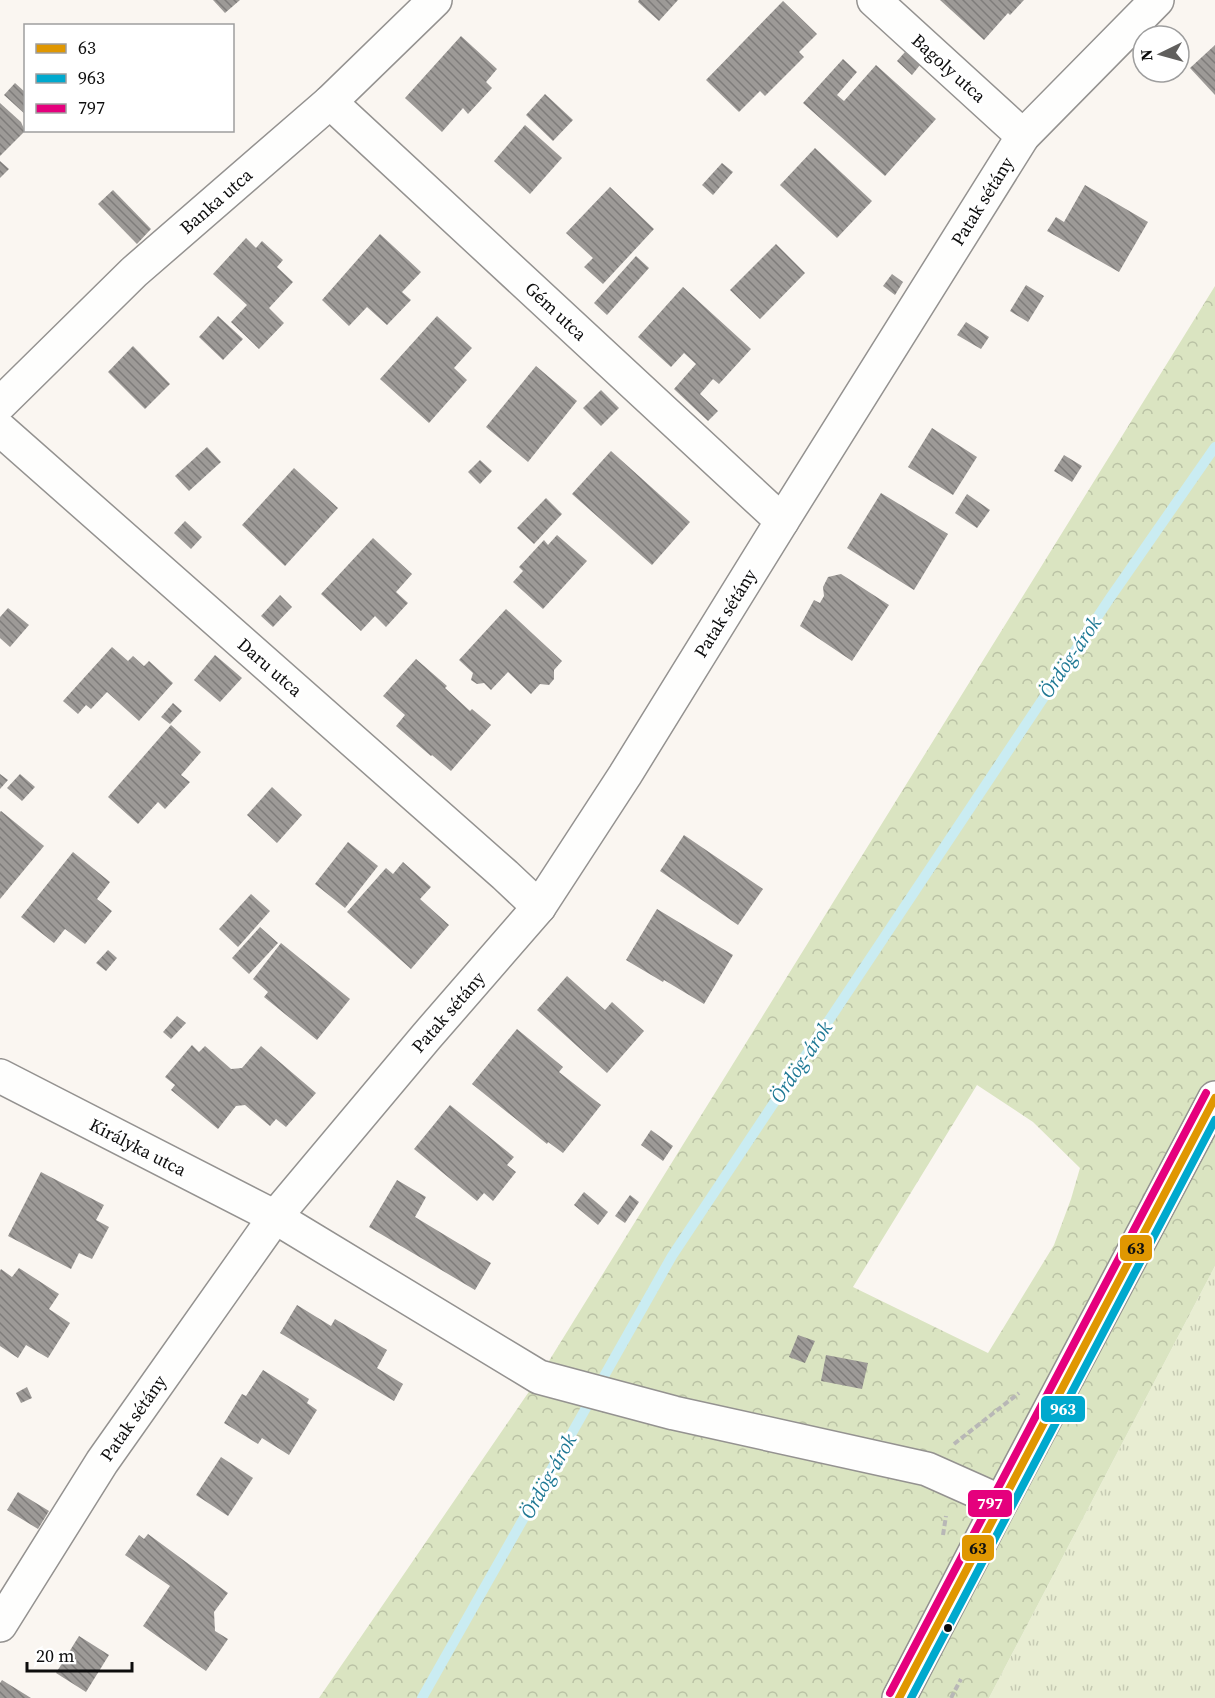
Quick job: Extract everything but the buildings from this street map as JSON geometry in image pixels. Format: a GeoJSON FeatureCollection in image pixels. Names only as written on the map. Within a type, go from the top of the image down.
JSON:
{"type":"FeatureCollection","features":[{"type":"Feature","properties":{"kind":"street","name":"Banka utca"},"geometry":{"type":"LineString","coordinates":[[0,404],[134,272],[330,102],[435,0]]}},
{"type":"Feature","properties":{"kind":"street","name":"Bagoly utca"},"geometry":{"type":"LineString","coordinates":[[874,0],[1023,136]]}},
{"type":"Feature","properties":{"kind":"street","name":"Patak sétány"},"geometry":{"type":"LineString","coordinates":[[0,1625],[102,1462],[275,1217],[539,907],[625,775],[1023,136],[1157,0]]}},
{"type":"Feature","properties":{"kind":"street","name":"Gém utca"},"geometry":{"type":"LineString","coordinates":[[330,102],[782,521]]}},
{"type":"Feature","properties":{"kind":"street","name":"Daru utca"},"geometry":{"type":"LineString","coordinates":[[0,429],[539,907]]}},
{"type":"Feature","properties":{"kind":"street","name":"Királyka utca"},"geometry":{"type":"LineString","coordinates":[[0,1076],[275,1217]]}},
{"type":"Feature","properties":{"kind":"street"},"geometry":{"type":"LineString","coordinates":[[898,1698],[1215,1098]]}},
{"type":"Feature","properties":{"kind":"street"},"geometry":{"type":"LineString","coordinates":[[275,1217],[539,1377],[674,1413],[927,1469],[1001,1502]]}},
{"type":"Feature","properties":{"kind":"path"},"geometry":{"type":"LineString","coordinates":[[927,1469],[968,1432],[1023,1390]]}},
{"type":"Feature","properties":{"kind":"path"},"geometry":{"type":"LineString","coordinates":[[951,1698],[961,1679]]}},
{"type":"Feature","properties":{"kind":"green space"},"geometry":{"type":"Polygon","coordinates":[[[1215,286],[1215,1266],[989,1698],[319,1698],[539,1377],[1215,286]],[[977,1085],[853,1287],[988,1353],[1054,1245],[1080,1168],[1033,1122],[977,1085]]]}},
{"type":"Feature","properties":{"kind":"green space"},"geometry":{"type":"Polygon","coordinates":[[[1215,1266],[1215,1698],[989,1698],[1215,1266]]]}},
{"type":"Feature","properties":{"kind":"waterway","name":"Ördög-árok"},"geometry":{"type":"LineString","coordinates":[[422,1698],[672,1256],[1110,598],[1215,447]]}},
{"type":"Feature","properties":{"kind":"transit line","name":"797"},"geometry":{"type":"LineString","coordinates":[[890,1693],[1206,1093]]}},
{"type":"Feature","properties":{"kind":"transit line","name":"63"},"geometry":{"type":"LineString","coordinates":[[899,1698],[1215,1098]]}},
{"type":"Feature","properties":{"kind":"transit line","name":"963"},"geometry":{"type":"LineString","coordinates":[[911,1698],[1215,1120]]}}]}
